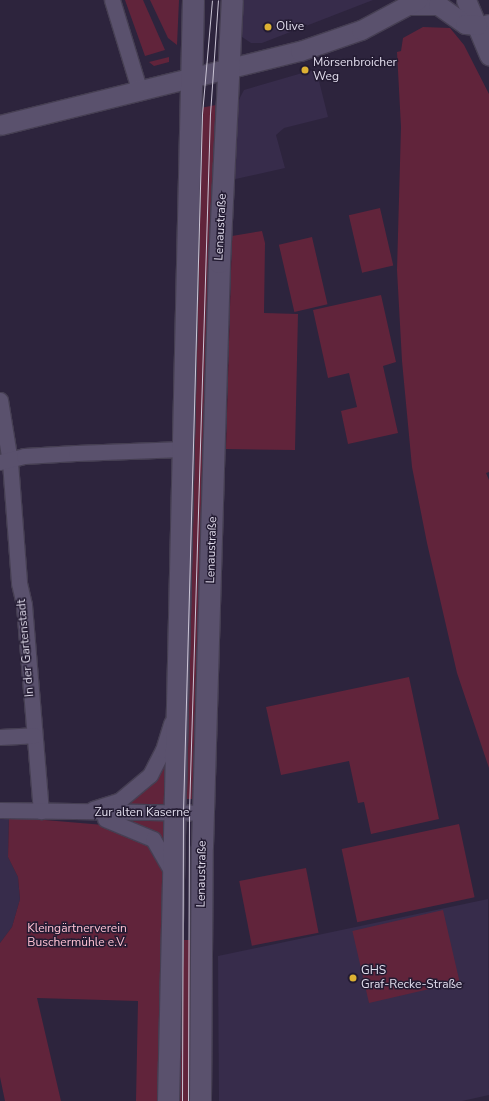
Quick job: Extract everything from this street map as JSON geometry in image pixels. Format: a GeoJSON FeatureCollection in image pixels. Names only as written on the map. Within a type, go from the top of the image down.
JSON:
{"type":"FeatureCollection","features":[{"type":"Feature","properties":{"kind":"main road"},"geometry":{"type":"LineString","coordinates":[[168,1101],[173,812],[191,149],[189,79],[193,0]]}},
{"type":"Feature","properties":{"kind":"main road","name":"Lenaustraße"},"geometry":{"type":"LineString","coordinates":[[200,1101],[203,813],[219,262],[230,70],[232,0]]}},
{"type":"Feature","properties":{"kind":"street"},"geometry":{"type":"LineString","coordinates":[[112,0],[140,92]]}},
{"type":"Feature","properties":{"kind":"street"},"geometry":{"type":"LineString","coordinates":[[466,0],[483,24],[489,55]]}},
{"type":"Feature","properties":{"kind":"street"},"geometry":{"type":"LineString","coordinates":[[0,125],[230,70],[325,43],[382,19],[413,3],[438,5],[465,24],[483,24]]}},
{"type":"Feature","properties":{"kind":"street","name":"In der Gartenstadt"},"geometry":{"type":"LineString","coordinates":[[0,400],[41,811]]}},
{"type":"Feature","properties":{"kind":"street"},"geometry":{"type":"LineString","coordinates":[[5,462],[24,456],[183,449]]}},
{"type":"Feature","properties":{"kind":"street","name":"Zur alten Kaserne"},"geometry":{"type":"LineString","coordinates":[[81,813],[120,800],[150,775],[163,750],[177,704]]}},
{"type":"Feature","properties":{"kind":"street"},"geometry":{"type":"LineString","coordinates":[[0,737],[34,735]]}},
{"type":"Feature","properties":{"kind":"street","name":"Zur alten Kaserne"},"geometry":{"type":"LineString","coordinates":[[0,810],[81,813],[203,813]]}},
{"type":"Feature","properties":{"kind":"street","name":"Zur alten Kaserne"},"geometry":{"type":"LineString","coordinates":[[81,813],[144,832],[161,849],[172,872]]}},
{"type":"Feature","properties":{"kind":"shaded area"},"geometry":{"type":"Polygon","coordinates":[[[243,0],[373,0],[262,43],[251,43],[242,37],[243,0]]]}},
{"type":"Feature","properties":{"kind":"shaded area"},"geometry":{"type":"Polygon","coordinates":[[[316,69],[328,117],[284,128],[276,135],[285,168],[231,180],[235,107],[244,90],[316,69]]]}},
{"type":"Feature","properties":{"kind":"shaded area"},"geometry":{"type":"Polygon","coordinates":[[[0,811],[9,817],[8,857],[18,877],[20,899],[12,927],[0,943],[0,811]]]}},
{"type":"Feature","properties":{"kind":"shaded area","name":"GHS Graf-Recke-Straße"},"geometry":{"type":"Polygon","coordinates":[[[488,899],[489,1095],[462,1101],[219,1101],[218,956],[488,899]]]}},
{"type":"Feature","properties":{"kind":"green space"},"geometry":{"type":"Polygon","coordinates":[[[125,0],[143,0],[165,50],[145,56],[125,0]]]}},
{"type":"Feature","properties":{"kind":"green space"},"geometry":{"type":"Polygon","coordinates":[[[150,0],[179,0],[177,45],[168,38],[150,0]]]}},
{"type":"Feature","properties":{"kind":"green space"},"geometry":{"type":"Polygon","coordinates":[[[423,27],[450,28],[464,45],[489,94],[489,472],[486,473],[489,480],[489,768],[457,673],[427,543],[412,467],[402,361],[397,270],[401,127],[397,52],[401,51],[403,38],[423,27]]]}},
{"type":"Feature","properties":{"kind":"green space"},"geometry":{"type":"Polygon","coordinates":[[[169,57],[169,62],[154,66],[149,62],[169,57]]]}},
{"type":"Feature","properties":{"kind":"green space"},"geometry":{"type":"Polygon","coordinates":[[[216,105],[196,799],[179,799],[195,109],[216,105]]]}},
{"type":"Feature","properties":{"kind":"green space"},"geometry":{"type":"Polygon","coordinates":[[[380,208],[393,265],[362,273],[349,215],[380,208]]]}},
{"type":"Feature","properties":{"kind":"green space"},"geometry":{"type":"Polygon","coordinates":[[[262,231],[265,243],[264,313],[298,314],[295,450],[226,449],[232,236],[262,231]]]}},
{"type":"Feature","properties":{"kind":"green space"},"geometry":{"type":"Polygon","coordinates":[[[312,237],[328,304],[294,312],[279,245],[312,237]]]}},
{"type":"Feature","properties":{"kind":"green space"},"geometry":{"type":"Polygon","coordinates":[[[381,295],[396,362],[383,366],[398,433],[348,444],[341,411],[357,407],[349,373],[328,378],[313,310],[381,295]]]}},
{"type":"Feature","properties":{"kind":"green space"},"geometry":{"type":"Polygon","coordinates":[[[409,677],[439,819],[371,834],[364,802],[358,803],[349,761],[281,775],[266,707],[409,677]]]}},
{"type":"Feature","properties":{"kind":"green space"},"geometry":{"type":"Polygon","coordinates":[[[169,754],[169,804],[159,809],[127,808],[127,801],[169,754]]]}},
{"type":"Feature","properties":{"kind":"green space","name":"Kleingärtnerverein Buschermühle e.V."},"geometry":{"type":"Polygon","coordinates":[[[9,817],[104,825],[139,834],[165,865],[159,1101],[136,1101],[138,1001],[37,998],[61,1101],[5,1101],[0,1077],[0,943],[12,927],[20,899],[18,877],[8,857],[9,817]]]}},
{"type":"Feature","properties":{"kind":"green space"},"geometry":{"type":"Polygon","coordinates":[[[129,818],[162,819],[168,825],[168,851],[129,818]]]}},
{"type":"Feature","properties":{"kind":"green space"},"geometry":{"type":"Polygon","coordinates":[[[459,824],[475,897],[357,922],[342,849],[459,824]]]}},
{"type":"Feature","properties":{"kind":"green space"},"geometry":{"type":"Polygon","coordinates":[[[306,868],[319,933],[252,946],[239,881],[306,868]]]}},
{"type":"Feature","properties":{"kind":"green space"},"geometry":{"type":"Polygon","coordinates":[[[443,910],[460,982],[369,1003],[352,931],[443,910]]]}},
{"type":"Feature","properties":{"kind":"green space"},"geometry":{"type":"Polygon","coordinates":[[[176,940],[192,940],[192,1101],[176,1101],[176,940]]]}},
{"type":"Feature","properties":{"kind":"tram line"},"geometry":{"type":"LineString","coordinates":[[182,1101],[183,812],[202,114],[212,0]]}},
{"type":"Feature","properties":{"kind":"tram line"},"geometry":{"type":"LineString","coordinates":[[188,1101],[189,812],[210,114],[218,0]]}},
{"type":"Feature","properties":{"kind":"place","name":"Olive"},"geometry":{"type":"Point","coordinates":[268,27]}},
{"type":"Feature","properties":{"kind":"place","name":"Mörsenbroicher Weg"},"geometry":{"type":"Point","coordinates":[305,70]}},
{"type":"Feature","properties":{"kind":"place","name":"GHS Graf-Recke-Straße"},"geometry":{"type":"Point","coordinates":[353,978]}}]}
